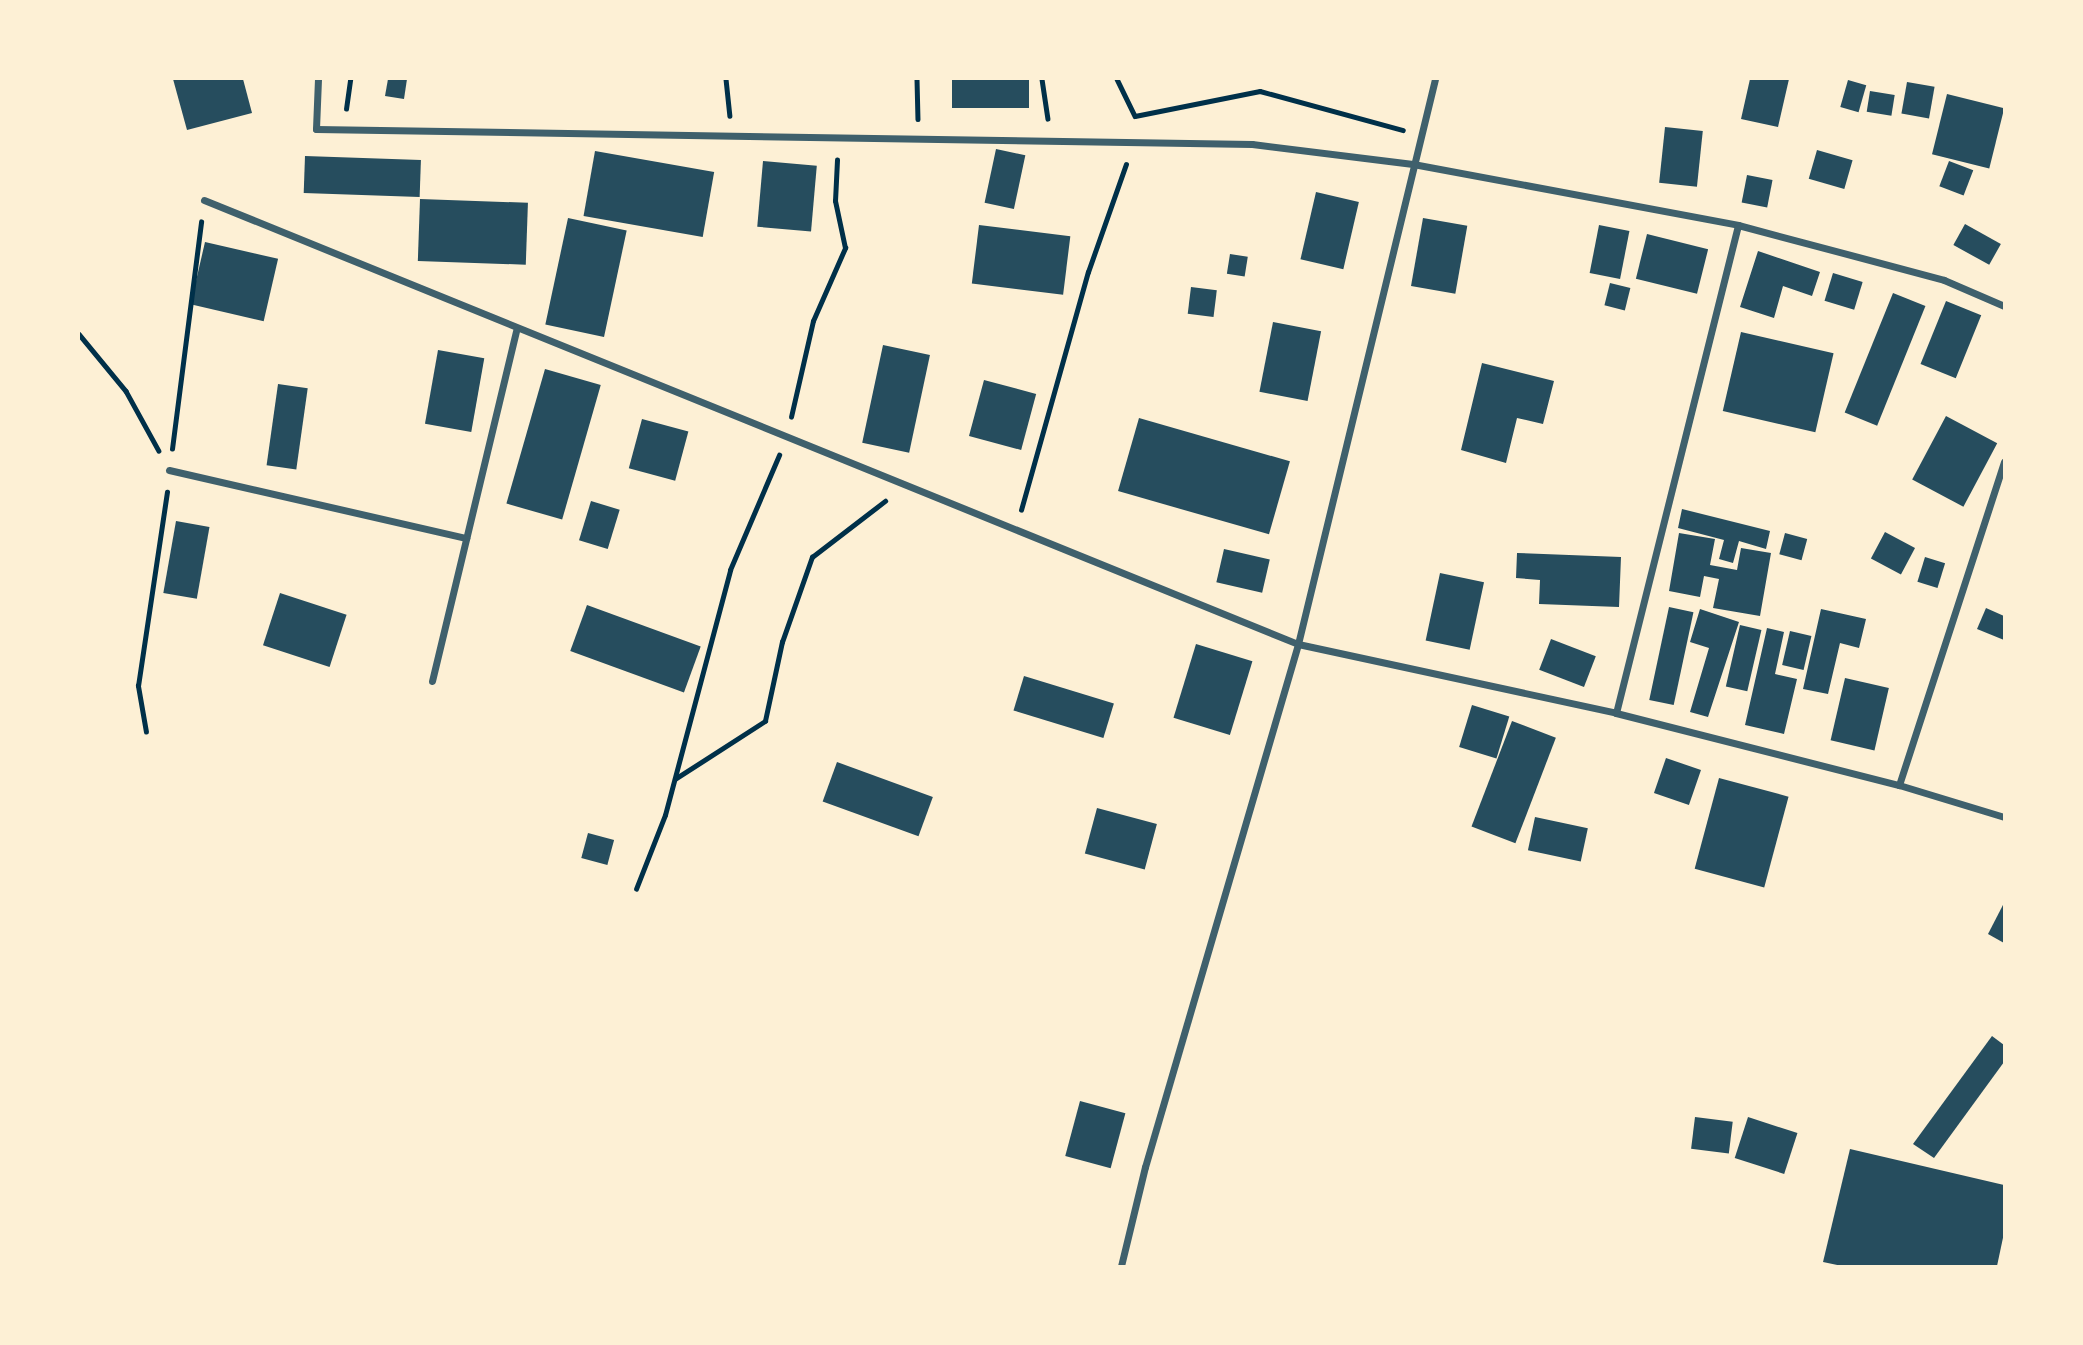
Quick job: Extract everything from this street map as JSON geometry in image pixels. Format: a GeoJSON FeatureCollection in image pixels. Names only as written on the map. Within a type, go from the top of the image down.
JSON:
{"type":"FeatureCollection","features":[{"type":"Feature","properties":{"kind":"street"},"geometry":{"type":"LineString","coordinates":[[318,79],[316,129],[1252,144],[1413,164],[1738,225],[1944,280],[2004,306]]}},
{"type":"Feature","properties":{"kind":"street"},"geometry":{"type":"LineString","coordinates":[[1121,1266],[1145,1167],[1297,644],[1435,79]]}},
{"type":"Feature","properties":{"kind":"street"},"geometry":{"type":"LineString","coordinates":[[204,200],[516,330],[1297,644],[1616,713],[1899,785],[2004,817]]}},
{"type":"Feature","properties":{"kind":"street"},"geometry":{"type":"LineString","coordinates":[[1616,713],[1738,225]]}},
{"type":"Feature","properties":{"kind":"street"},"geometry":{"type":"LineString","coordinates":[[432,681],[516,330]]}},
{"type":"Feature","properties":{"kind":"street"},"geometry":{"type":"LineString","coordinates":[[1899,785],[2004,462]]}},
{"type":"Feature","properties":{"kind":"street"},"geometry":{"type":"LineString","coordinates":[[169,470],[466,538]]}},
{"type":"Feature","properties":{"kind":"path"},"geometry":{"type":"LineString","coordinates":[[726,79],[732,135]]}},
{"type":"Feature","properties":{"kind":"path"},"geometry":{"type":"LineString","coordinates":[[917,79],[918,121],[931,120]]}},
{"type":"Feature","properties":{"kind":"path"},"geometry":{"type":"LineString","coordinates":[[1035,120],[1048,119],[1042,79]]}},
{"type":"Feature","properties":{"kind":"path"},"geometry":{"type":"LineString","coordinates":[[1117,79],[1135,116],[1260,91],[1420,135]]}},
{"type":"Feature","properties":{"kind":"path"},"geometry":{"type":"LineString","coordinates":[[636,889],[675,779],[730,570],[786,439],[813,321],[845,248],[835,201],[838,138]]}},
{"type":"Feature","properties":{"kind":"path"},"geometry":{"type":"LineString","coordinates":[[1027,535],[1021,508],[1088,272],[1133,143]]}},
{"type":"Feature","properties":{"kind":"path"},"geometry":{"type":"LineString","coordinates":[[146,732],[138,686],[204,200]]}},
{"type":"Feature","properties":{"kind":"path"},"geometry":{"type":"LineString","coordinates":[[79,334],[126,391],[169,470]]}},
{"type":"Feature","properties":{"kind":"path"},"geometry":{"type":"LineString","coordinates":[[675,779],[765,721],[782,642],[812,557],[905,486]]}},
{"type":"Feature","properties":{"kind":"building"},"geometry":{"type":"Polygon","coordinates":[[[173,79],[243,79],[252,113],[187,130],[173,79]]]}},
{"type":"Feature","properties":{"kind":"building"},"geometry":{"type":"Polygon","coordinates":[[[388,79],[407,79],[404,99],[385,96],[388,79]]]}},
{"type":"Feature","properties":{"kind":"building"},"geometry":{"type":"Polygon","coordinates":[[[952,79],[1029,79],[1029,108],[952,108],[952,79]]]}},
{"type":"Feature","properties":{"kind":"building"},"geometry":{"type":"Polygon","coordinates":[[[1750,79],[1789,79],[1778,127],[1741,119],[1750,79]]]}},
{"type":"Feature","properties":{"kind":"building"},"geometry":{"type":"Polygon","coordinates":[[[1848,80],[1866,85],[1859,112],[1840,107],[1848,80]]]}},
{"type":"Feature","properties":{"kind":"building"},"geometry":{"type":"Polygon","coordinates":[[[1907,82],[1935,87],[1929,118],[1901,114],[1907,82]]]}},
{"type":"Feature","properties":{"kind":"building"},"geometry":{"type":"Polygon","coordinates":[[[1870,91],[1895,95],[1891,116],[1867,112],[1870,91]]]}},
{"type":"Feature","properties":{"kind":"building"},"geometry":{"type":"Polygon","coordinates":[[[1947,94],[2004,108],[1989,168],[1932,154],[1947,94]]]}},
{"type":"Feature","properties":{"kind":"building"},"geometry":{"type":"Polygon","coordinates":[[[1665,127],[1703,131],[1697,187],[1659,183],[1665,127]]]}},
{"type":"Feature","properties":{"kind":"building"},"geometry":{"type":"Polygon","coordinates":[[[996,149],[1025,155],[1014,209],[985,203],[996,149]]]}},
{"type":"Feature","properties":{"kind":"building"},"geometry":{"type":"Polygon","coordinates":[[[1817,150],[1853,160],[1844,189],[1809,179],[1817,150]]]}},
{"type":"Feature","properties":{"kind":"building"},"geometry":{"type":"Polygon","coordinates":[[[595,151],[714,172],[703,237],[584,216],[595,151]]]}},
{"type":"Feature","properties":{"kind":"building"},"geometry":{"type":"Polygon","coordinates":[[[305,156],[421,160],[420,197],[304,193],[305,156]]]}},
{"type":"Feature","properties":{"kind":"building"},"geometry":{"type":"Polygon","coordinates":[[[763,161],[817,166],[811,231],[757,227],[763,161]]]}},
{"type":"Feature","properties":{"kind":"building"},"geometry":{"type":"Polygon","coordinates":[[[1949,161],[1973,170],[1964,196],[1939,186],[1949,161]]]}},
{"type":"Feature","properties":{"kind":"building"},"geometry":{"type":"Polygon","coordinates":[[[1747,175],[1773,180],[1767,207],[1742,202],[1747,175]]]}},
{"type":"Feature","properties":{"kind":"building"},"geometry":{"type":"Polygon","coordinates":[[[1316,192],[1359,202],[1343,269],[1300,259],[1316,192]]]}},
{"type":"Feature","properties":{"kind":"building"},"geometry":{"type":"Polygon","coordinates":[[[420,199],[528,203],[526,265],[418,261],[420,199]]]}},
{"type":"Feature","properties":{"kind":"building"},"geometry":{"type":"Polygon","coordinates":[[[568,218],[627,230],[604,337],[545,325],[568,218]]]}},
{"type":"Feature","properties":{"kind":"building"},"geometry":{"type":"Polygon","coordinates":[[[1423,218],[1467,226],[1455,294],[1411,286],[1423,218]]]}},
{"type":"Feature","properties":{"kind":"building"},"geometry":{"type":"Polygon","coordinates":[[[1965,224],[2001,244],[1989,265],[1953,245],[1965,224]]]}},
{"type":"Feature","properties":{"kind":"building"},"geometry":{"type":"Polygon","coordinates":[[[979,225],[1070,236],[1063,295],[972,284],[979,225]]]}},
{"type":"Feature","properties":{"kind":"building"},"geometry":{"type":"Polygon","coordinates":[[[1599,225],[1629,231],[1620,279],[1590,273],[1599,225]]]}},
{"type":"Feature","properties":{"kind":"building"},"geometry":{"type":"Polygon","coordinates":[[[1647,234],[1708,249],[1697,294],[1636,279],[1647,234]]]}},
{"type":"Feature","properties":{"kind":"building"},"geometry":{"type":"Polygon","coordinates":[[[205,242],[278,259],[264,321],[191,304],[205,242]]]}},
{"type":"Feature","properties":{"kind":"building"},"geometry":{"type":"Polygon","coordinates":[[[1758,251],[1820,272],[1812,296],[1783,286],[1774,318],[1740,307],[1758,251]]]}},
{"type":"Feature","properties":{"kind":"building"},"geometry":{"type":"Polygon","coordinates":[[[1230,254],[1248,257],[1245,277],[1227,274],[1230,254]]]}},
{"type":"Feature","properties":{"kind":"building"},"geometry":{"type":"Polygon","coordinates":[[[1833,273],[1863,282],[1854,310],[1825,301],[1833,273]]]}},
{"type":"Feature","properties":{"kind":"building"},"geometry":{"type":"Polygon","coordinates":[[[1610,283],[1630,288],[1625,310],[1604,305],[1610,283]]]}},
{"type":"Feature","properties":{"kind":"building"},"geometry":{"type":"Polygon","coordinates":[[[1191,287],[1217,290],[1214,317],[1188,314],[1191,287]]]}},
{"type":"Feature","properties":{"kind":"building"},"geometry":{"type":"Polygon","coordinates":[[[1893,293],[1925,306],[1877,426],[1845,413],[1893,293]]]}},
{"type":"Feature","properties":{"kind":"building"},"geometry":{"type":"Polygon","coordinates":[[[1946,301],[1981,315],[1956,378],[1921,364],[1946,301]]]}},
{"type":"Feature","properties":{"kind":"building"},"geometry":{"type":"Polygon","coordinates":[[[1273,322],[1321,331],[1308,401],[1259,392],[1273,322]]]}},
{"type":"Feature","properties":{"kind":"building"},"geometry":{"type":"Polygon","coordinates":[[[1741,332],[1834,353],[1815,432],[1723,411],[1741,332]]]}},
{"type":"Feature","properties":{"kind":"building"},"geometry":{"type":"Polygon","coordinates":[[[883,345],[930,355],[909,453],[862,443],[883,345]]]}},
{"type":"Feature","properties":{"kind":"building"},"geometry":{"type":"Polygon","coordinates":[[[438,350],[484,358],[471,432],[425,424],[438,350]]]}},
{"type":"Feature","properties":{"kind":"building"},"geometry":{"type":"Polygon","coordinates":[[[1482,363],[1554,381],[1543,424],[1517,418],[1506,463],[1461,450],[1482,363]]]}},
{"type":"Feature","properties":{"kind":"building"},"geometry":{"type":"Polygon","coordinates":[[[545,369],[601,385],[562,520],[506,504],[545,369]]]}},
{"type":"Feature","properties":{"kind":"building"},"geometry":{"type":"Polygon","coordinates":[[[984,380],[1036,394],[1021,450],[969,436],[984,380]]]}},
{"type":"Feature","properties":{"kind":"building"},"geometry":{"type":"Polygon","coordinates":[[[278,384],[308,388],[296,469],[267,465],[278,384]]]}},
{"type":"Feature","properties":{"kind":"building"},"geometry":{"type":"Polygon","coordinates":[[[1946,416],[1997,443],[1963,507],[1912,480],[1946,416]]]}},
{"type":"Feature","properties":{"kind":"building"},"geometry":{"type":"Polygon","coordinates":[[[1139,418],[1290,461],[1269,534],[1118,491],[1139,418]]]}},
{"type":"Feature","properties":{"kind":"building"},"geometry":{"type":"Polygon","coordinates":[[[642,419],[688,431],[675,481],[629,468],[642,419]]]}},
{"type":"Feature","properties":{"kind":"building"},"geometry":{"type":"Polygon","coordinates":[[[591,501],[620,510],[608,549],[579,540],[591,501]]]}},
{"type":"Feature","properties":{"kind":"building"},"geometry":{"type":"Polygon","coordinates":[[[1682,509],[1770,531],[1766,549],[1739,541],[1733,563],[1719,559],[1724,540],[1678,528],[1682,509]]]}},
{"type":"Feature","properties":{"kind":"building"},"geometry":{"type":"Polygon","coordinates":[[[176,521],[209,527],[197,599],[163,593],[176,521]]]}},
{"type":"Feature","properties":{"kind":"building"},"geometry":{"type":"Polygon","coordinates":[[[1885,532],[1915,548],[1901,574],[1871,558],[1885,532]]]}},
{"type":"Feature","properties":{"kind":"building"},"geometry":{"type":"Polygon","coordinates":[[[1679,533],[1715,539],[1710,565],[1737,570],[1741,548],[1771,553],[1760,616],[1713,608],[1719,579],[1704,576],[1700,597],[1669,591],[1679,533]]]}},
{"type":"Feature","properties":{"kind":"building"},"geometry":{"type":"Polygon","coordinates":[[[1785,533],[1807,539],[1802,560],[1779,554],[1785,533]]]}},
{"type":"Feature","properties":{"kind":"building"},"geometry":{"type":"Polygon","coordinates":[[[1224,549],[1270,560],[1262,593],[1216,582],[1224,549]]]}},
{"type":"Feature","properties":{"kind":"building"},"geometry":{"type":"Polygon","coordinates":[[[1517,553],[1621,557],[1619,607],[1539,604],[1540,580],[1516,578],[1517,553]]]}},
{"type":"Feature","properties":{"kind":"building"},"geometry":{"type":"Polygon","coordinates":[[[1925,557],[1945,563],[1937,588],[1917,582],[1925,557]]]}},
{"type":"Feature","properties":{"kind":"building"},"geometry":{"type":"Polygon","coordinates":[[[1440,573],[1484,582],[1470,650],[1426,640],[1440,573]]]}},
{"type":"Feature","properties":{"kind":"building"},"geometry":{"type":"Polygon","coordinates":[[[280,593],[347,615],[330,667],[263,645],[280,593]]]}},
{"type":"Feature","properties":{"kind":"building"},"geometry":{"type":"Polygon","coordinates":[[[587,605],[701,646],[684,692],[570,651],[587,605]]]}},
{"type":"Feature","properties":{"kind":"building"},"geometry":{"type":"Polygon","coordinates":[[[1669,607],[1693,612],[1674,705],[1649,700],[1669,607]]]}},
{"type":"Feature","properties":{"kind":"building"},"geometry":{"type":"Polygon","coordinates":[[[1986,608],[2004,616],[2004,640],[1977,629],[1986,608]]]}},
{"type":"Feature","properties":{"kind":"building"},"geometry":{"type":"Polygon","coordinates":[[[1700,609],[1739,622],[1708,717],[1690,712],[1709,648],[1690,642],[1700,609]]]}},
{"type":"Feature","properties":{"kind":"building"},"geometry":{"type":"Polygon","coordinates":[[[1821,609],[1866,619],[1859,648],[1840,643],[1828,694],[1803,689],[1821,609]]]}},
{"type":"Feature","properties":{"kind":"building"},"geometry":{"type":"Polygon","coordinates":[[[1740,625],[1761,630],[1747,691],[1726,686],[1740,625]]]}},
{"type":"Feature","properties":{"kind":"building"},"geometry":{"type":"Polygon","coordinates":[[[1767,628],[1784,632],[1775,674],[1797,679],[1784,734],[1745,725],[1767,628]]]}},
{"type":"Feature","properties":{"kind":"building"},"geometry":{"type":"Polygon","coordinates":[[[1790,631],[1811,636],[1804,670],[1782,665],[1790,631]]]}},
{"type":"Feature","properties":{"kind":"building"},"geometry":{"type":"Polygon","coordinates":[[[1551,639],[1596,656],[1584,687],[1539,670],[1551,639]]]}},
{"type":"Feature","properties":{"kind":"building"},"geometry":{"type":"Polygon","coordinates":[[[1196,644],[1252,661],[1230,735],[1173,718],[1196,644]]]}},
{"type":"Feature","properties":{"kind":"building"},"geometry":{"type":"Polygon","coordinates":[[[1024,676],[1114,703],[1103,738],[1013,710],[1024,676]]]}},
{"type":"Feature","properties":{"kind":"building"},"geometry":{"type":"Polygon","coordinates":[[[1845,678],[1889,688],[1874,750],[1831,740],[1845,678]]]}},
{"type":"Feature","properties":{"kind":"building"},"geometry":{"type":"Polygon","coordinates":[[[1472,705],[1509,716],[1496,758],[1459,747],[1472,705]]]}},
{"type":"Feature","properties":{"kind":"building"},"geometry":{"type":"Polygon","coordinates":[[[1512,721],[1556,738],[1515,843],[1472,826],[1512,721]]]}},
{"type":"Feature","properties":{"kind":"building"},"geometry":{"type":"Polygon","coordinates":[[[1666,758],[1701,770],[1689,805],[1654,793],[1666,758]]]}},
{"type":"Feature","properties":{"kind":"building"},"geometry":{"type":"Polygon","coordinates":[[[837,762],[933,797],[918,836],[823,801],[837,762]]]}},
{"type":"Feature","properties":{"kind":"building"},"geometry":{"type":"Polygon","coordinates":[[[1719,778],[1789,797],[1764,887],[1695,869],[1719,778]]]}},
{"type":"Feature","properties":{"kind":"building"},"geometry":{"type":"Polygon","coordinates":[[[1097,808],[1157,824],[1145,869],[1085,853],[1097,808]]]}},
{"type":"Feature","properties":{"kind":"building"},"geometry":{"type":"Polygon","coordinates":[[[1535,817],[1588,828],[1581,861],[1528,850],[1535,817]]]}},
{"type":"Feature","properties":{"kind":"building"},"geometry":{"type":"Polygon","coordinates":[[[588,833],[614,840],[607,865],[581,858],[588,833]]]}},
{"type":"Feature","properties":{"kind":"building"},"geometry":{"type":"Polygon","coordinates":[[[2004,903],[2004,943],[1988,934],[2004,903]]]}},
{"type":"Feature","properties":{"kind":"building"},"geometry":{"type":"Polygon","coordinates":[[[1992,1036],[2004,1045],[2004,1062],[1934,1158],[1913,1144],[1992,1036]]]}},
{"type":"Feature","properties":{"kind":"building"},"geometry":{"type":"Polygon","coordinates":[[[1080,1101],[1125,1113],[1111,1168],[1065,1156],[1080,1101]]]}},
{"type":"Feature","properties":{"kind":"building"},"geometry":{"type":"Polygon","coordinates":[[[1695,1117],[1733,1122],[1729,1153],[1691,1149],[1695,1117]]]}},
{"type":"Feature","properties":{"kind":"building"},"geometry":{"type":"Polygon","coordinates":[[[1748,1117],[1797,1133],[1784,1174],[1735,1158],[1748,1117]]]}},
{"type":"Feature","properties":{"kind":"building"},"geometry":{"type":"Polygon","coordinates":[[[1850,1149],[2004,1185],[2004,1233],[1997,1266],[1842,1266],[1823,1262],[1850,1149]]]}}]}
